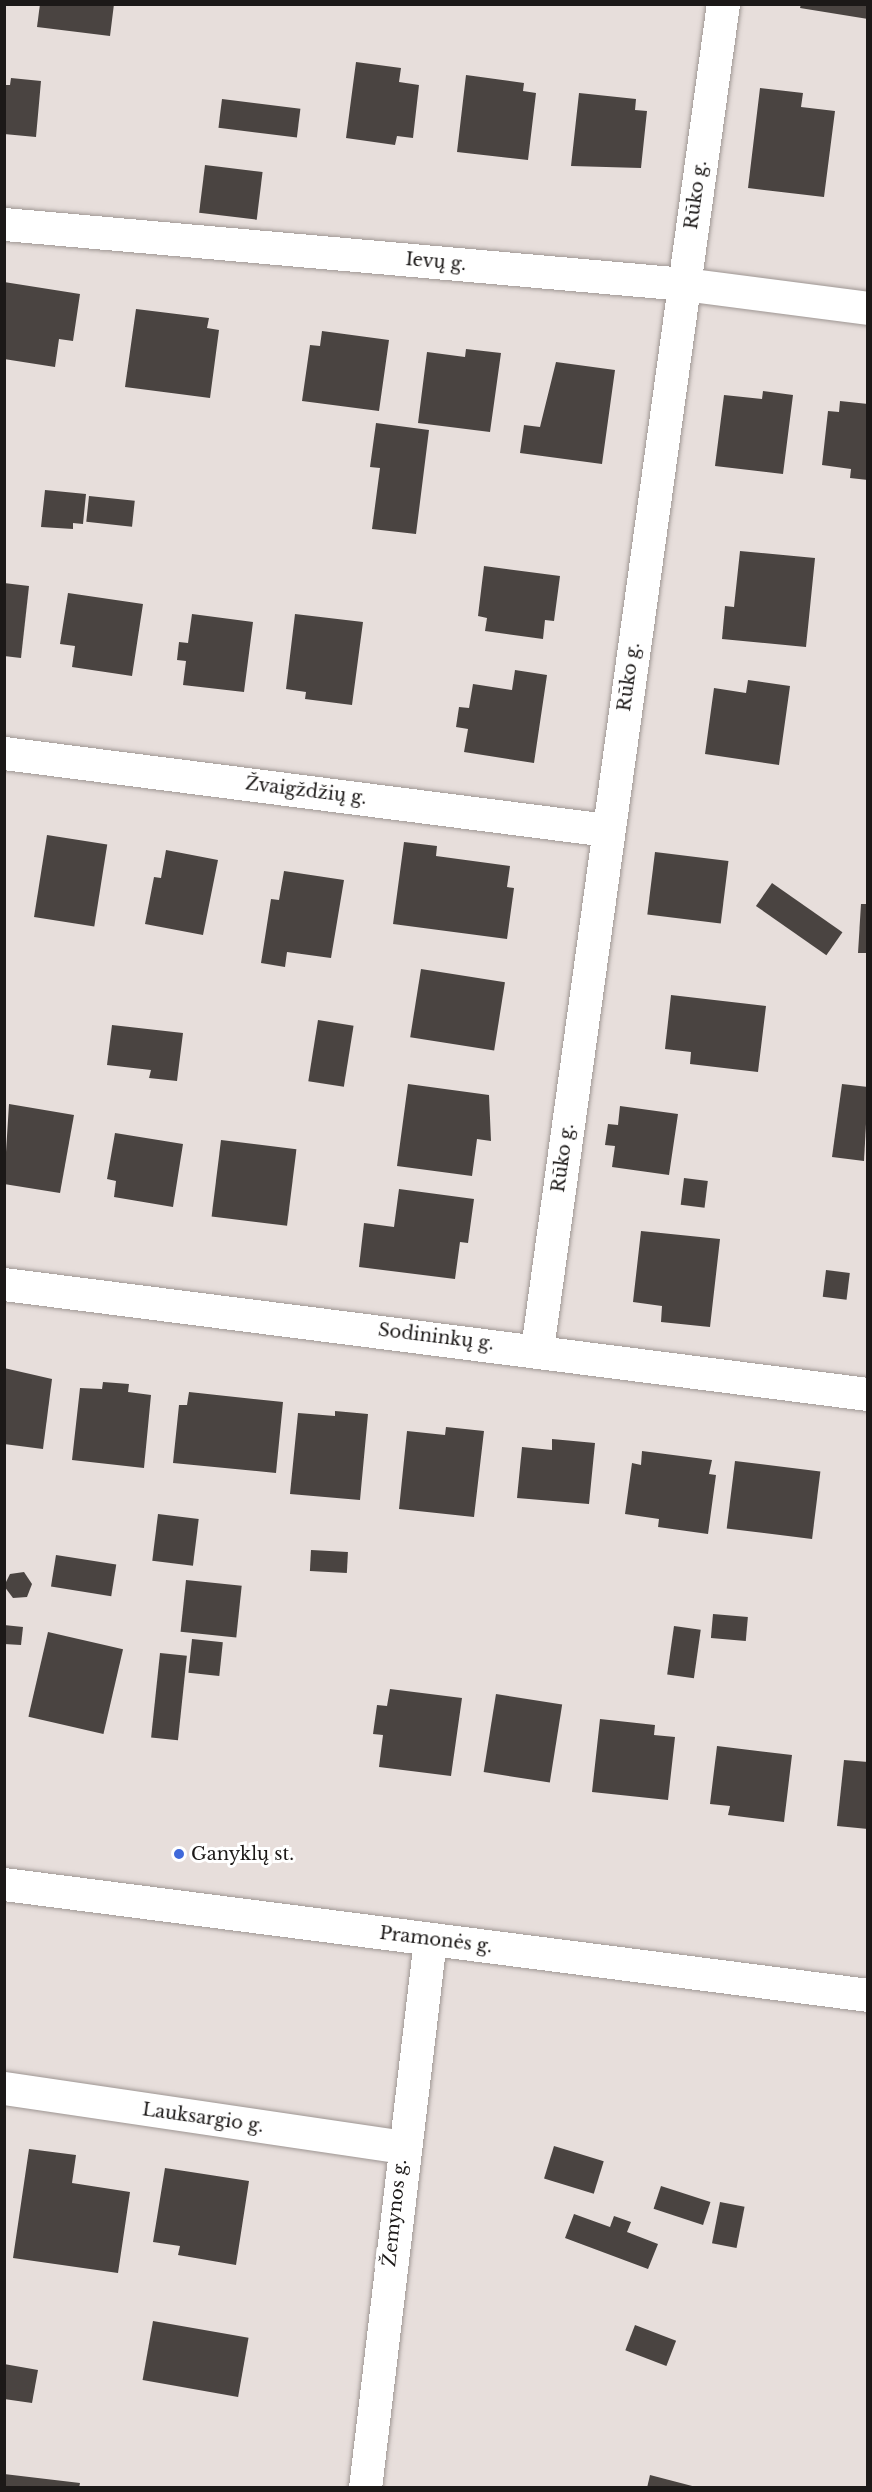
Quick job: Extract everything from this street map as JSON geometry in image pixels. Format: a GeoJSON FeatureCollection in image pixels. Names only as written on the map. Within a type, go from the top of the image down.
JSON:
{"type":"FeatureCollection","features":[{"type":"Feature","properties":{"kind":"street","name":"Rūko g."},"geometry":{"type":"LineString","coordinates":[[537,1349],[723,4]]}},
{"type":"Feature","properties":{"kind":"street","name":"Ievų g."},"geometry":{"type":"LineString","coordinates":[[4,224],[684,284],[867,308]]}},
{"type":"Feature","properties":{"kind":"street","name":"Žvaigždžių g."},"geometry":{"type":"LineString","coordinates":[[4,753],[607,830]]}},
{"type":"Feature","properties":{"kind":"street","name":"Sodininkų g."},"geometry":{"type":"LineString","coordinates":[[4,1284],[537,1349],[867,1394]]}},
{"type":"Feature","properties":{"kind":"street","name":"Pramonės g."},"geometry":{"type":"LineString","coordinates":[[4,1884],[867,1995]]}},
{"type":"Feature","properties":{"kind":"street","name":"Žemynos g."},"geometry":{"type":"LineString","coordinates":[[365,2487],[402,2147],[430,1940]]}},
{"type":"Feature","properties":{"kind":"street","name":"Lauksargio g."},"geometry":{"type":"LineString","coordinates":[[4,2088],[402,2147]]}},
{"type":"Feature","properties":{"kind":"building"},"geometry":{"type":"Polygon","coordinates":[[[40,4],[114,4],[110,36],[37,27],[40,4]]]}},
{"type":"Feature","properties":{"kind":"building"},"geometry":{"type":"Polygon","coordinates":[[[801,4],[868,4],[868,19],[800,8],[801,4]]]}},
{"type":"Feature","properties":{"kind":"building"},"geometry":{"type":"Polygon","coordinates":[[[356,62],[401,68],[399,82],[419,85],[413,138],[397,136],[395,145],[346,138],[356,62]]]}},
{"type":"Feature","properties":{"kind":"building"},"geometry":{"type":"Polygon","coordinates":[[[466,75],[524,83],[523,91],[536,93],[528,160],[457,152],[466,75]]]}},
{"type":"Feature","properties":{"kind":"building"},"geometry":{"type":"Polygon","coordinates":[[[11,78],[41,81],[36,137],[4,134],[4,85],[10,85],[11,78]]]}},
{"type":"Feature","properties":{"kind":"building"},"geometry":{"type":"Polygon","coordinates":[[[760,88],[803,93],[801,107],[835,111],[824,197],[748,188],[760,88]]]}},
{"type":"Feature","properties":{"kind":"building"},"geometry":{"type":"Polygon","coordinates":[[[579,93],[636,99],[635,110],[647,111],[641,168],[571,166],[579,93]]]}},
{"type":"Feature","properties":{"kind":"building"},"geometry":{"type":"Polygon","coordinates":[[[222,99],[300,109],[297,137],[218,128],[222,99]]]}},
{"type":"Feature","properties":{"kind":"building"},"geometry":{"type":"Polygon","coordinates":[[[205,165],[263,172],[257,220],[199,213],[205,165]]]}},
{"type":"Feature","properties":{"kind":"building"},"geometry":{"type":"Polygon","coordinates":[[[4,282],[80,294],[73,341],[59,339],[55,367],[4,359],[4,282]]]}},
{"type":"Feature","properties":{"kind":"building"},"geometry":{"type":"Polygon","coordinates":[[[136,309],[209,318],[207,328],[219,330],[210,398],[125,387],[136,309]]]}},
{"type":"Feature","properties":{"kind":"building"},"geometry":{"type":"Polygon","coordinates":[[[322,331],[389,340],[379,411],[302,401],[310,345],[320,346],[322,331]]]}},
{"type":"Feature","properties":{"kind":"building"},"geometry":{"type":"Polygon","coordinates":[[[466,349],[501,353],[490,432],[418,423],[427,352],[465,357],[466,349]]]}},
{"type":"Feature","properties":{"kind":"building"},"geometry":{"type":"Polygon","coordinates":[[[556,362],[615,370],[602,464],[520,453],[524,425],[540,427],[556,362]]]}},
{"type":"Feature","properties":{"kind":"building"},"geometry":{"type":"Polygon","coordinates":[[[763,391],[793,395],[783,474],[715,466],[724,395],[762,399],[763,391]]]}},
{"type":"Feature","properties":{"kind":"building"},"geometry":{"type":"Polygon","coordinates":[[[840,401],[868,404],[868,480],[850,478],[851,469],[822,465],[828,411],[839,412],[840,401]]]}},
{"type":"Feature","properties":{"kind":"building"},"geometry":{"type":"Polygon","coordinates":[[[376,423],[429,430],[416,534],[372,529],[380,468],[370,467],[376,423]]]}},
{"type":"Feature","properties":{"kind":"building"},"geometry":{"type":"Polygon","coordinates":[[[45,490],[86,494],[83,524],[73,523],[73,529],[41,527],[45,490]]]}},
{"type":"Feature","properties":{"kind":"building"},"geometry":{"type":"Polygon","coordinates":[[[89,496],[135,501],[132,527],[86,522],[89,496]]]}},
{"type":"Feature","properties":{"kind":"building"},"geometry":{"type":"Polygon","coordinates":[[[740,551],[815,558],[806,647],[722,639],[725,606],[734,607],[740,551]]]}},
{"type":"Feature","properties":{"kind":"building"},"geometry":{"type":"Polygon","coordinates":[[[484,566],[560,576],[554,621],[545,620],[543,639],[485,631],[487,618],[478,616],[484,566]]]}},
{"type":"Feature","properties":{"kind":"building"},"geometry":{"type":"Polygon","coordinates":[[[4,583],[29,586],[21,658],[4,656],[4,583]]]}},
{"type":"Feature","properties":{"kind":"building"},"geometry":{"type":"Polygon","coordinates":[[[68,593],[143,604],[132,676],[72,667],[75,646],[60,644],[68,593]]]}},
{"type":"Feature","properties":{"kind":"building"},"geometry":{"type":"Polygon","coordinates":[[[192,614],[253,622],[244,692],[183,685],[186,661],[177,660],[179,642],[188,643],[192,614]]]}},
{"type":"Feature","properties":{"kind":"building"},"geometry":{"type":"Polygon","coordinates":[[[295,614],[363,622],[352,705],[305,699],[306,692],[286,689],[295,614]]]}},
{"type":"Feature","properties":{"kind":"building"},"geometry":{"type":"Polygon","coordinates":[[[515,670],[547,675],[534,763],[464,752],[468,729],[456,727],[459,707],[469,708],[473,684],[512,690],[515,670]]]}},
{"type":"Feature","properties":{"kind":"building"},"geometry":{"type":"Polygon","coordinates":[[[748,680],[790,686],[779,765],[705,754],[714,688],[746,693],[748,680]]]}},
{"type":"Feature","properties":{"kind":"building"},"geometry":{"type":"Polygon","coordinates":[[[47,835],[107,845],[94,927],[34,917],[47,835]]]}},
{"type":"Feature","properties":{"kind":"building"},"geometry":{"type":"Polygon","coordinates":[[[404,842],[437,846],[436,856],[510,866],[507,887],[514,888],[507,939],[393,924],[404,842]]]}},
{"type":"Feature","properties":{"kind":"building"},"geometry":{"type":"Polygon","coordinates":[[[166,850],[218,860],[203,935],[145,924],[154,877],[161,878],[166,850]]]}},
{"type":"Feature","properties":{"kind":"building"},"geometry":{"type":"Polygon","coordinates":[[[655,852],[728,861],[721,924],[647,915],[655,852]]]}},
{"type":"Feature","properties":{"kind":"building"},"geometry":{"type":"Polygon","coordinates":[[[284,871],[344,880],[331,958],[287,952],[285,967],[261,963],[271,899],[279,900],[284,871]]]}},
{"type":"Feature","properties":{"kind":"building"},"geometry":{"type":"Polygon","coordinates":[[[772,883],[842,932],[826,955],[756,906],[772,883]]]}},
{"type":"Feature","properties":{"kind":"building"},"geometry":{"type":"Polygon","coordinates":[[[861,904],[868,904],[868,953],[858,953],[861,904]]]}},
{"type":"Feature","properties":{"kind":"building"},"geometry":{"type":"Polygon","coordinates":[[[421,969],[505,982],[494,1050],[410,1037],[421,969]]]}},
{"type":"Feature","properties":{"kind":"building"},"geometry":{"type":"Polygon","coordinates":[[[671,995],[766,1006],[758,1072],[690,1064],[691,1052],[665,1049],[671,995]]]}},
{"type":"Feature","properties":{"kind":"building"},"geometry":{"type":"Polygon","coordinates":[[[318,1020],[354,1026],[344,1087],[308,1081],[318,1020]]]}},
{"type":"Feature","properties":{"kind":"building"},"geometry":{"type":"Polygon","coordinates":[[[112,1025],[183,1033],[177,1081],[149,1078],[151,1070],[107,1065],[112,1025]]]}},
{"type":"Feature","properties":{"kind":"building"},"geometry":{"type":"Polygon","coordinates":[[[408,1084],[489,1095],[491,1141],[477,1139],[472,1176],[397,1166],[408,1084]]]}},
{"type":"Feature","properties":{"kind":"building"},"geometry":{"type":"Polygon","coordinates":[[[842,1084],[868,1087],[864,1161],[832,1157],[842,1084]]]}},
{"type":"Feature","properties":{"kind":"building"},"geometry":{"type":"Polygon","coordinates":[[[9,1104],[74,1115],[60,1193],[4,1184],[9,1104]]]}},
{"type":"Feature","properties":{"kind":"building"},"geometry":{"type":"Polygon","coordinates":[[[620,1106],[678,1114],[669,1175],[612,1167],[615,1146],[605,1145],[608,1124],[618,1125],[620,1106]]]}},
{"type":"Feature","properties":{"kind":"building"},"geometry":{"type":"Polygon","coordinates":[[[115,1133],[183,1144],[173,1207],[114,1197],[116,1181],[107,1179],[115,1133]]]}},
{"type":"Feature","properties":{"kind":"building"},"geometry":{"type":"Polygon","coordinates":[[[221,1140],[296,1149],[287,1226],[212,1216],[221,1140]]]}},
{"type":"Feature","properties":{"kind":"building"},"geometry":{"type":"Polygon","coordinates":[[[684,1178],[708,1181],[705,1208],[681,1205],[684,1178]]]}},
{"type":"Feature","properties":{"kind":"building"},"geometry":{"type":"Polygon","coordinates":[[[399,1189],[474,1199],[468,1243],[460,1242],[455,1279],[359,1267],[364,1223],[394,1227],[399,1189]]]}},
{"type":"Feature","properties":{"kind":"building"},"geometry":{"type":"Polygon","coordinates":[[[641,1231],[720,1239],[710,1327],[661,1322],[662,1306],[633,1302],[641,1231]]]}},
{"type":"Feature","properties":{"kind":"building"},"geometry":{"type":"Polygon","coordinates":[[[826,1270],[850,1273],[847,1300],[823,1297],[826,1270]]]}},
{"type":"Feature","properties":{"kind":"building"},"geometry":{"type":"Polygon","coordinates":[[[4,1368],[52,1379],[43,1449],[4,1444],[4,1368]]]}},
{"type":"Feature","properties":{"kind":"building"},"geometry":{"type":"Polygon","coordinates":[[[103,1382],[129,1384],[128,1392],[151,1395],[144,1468],[72,1460],[80,1388],[102,1389],[103,1382]]]}},
{"type":"Feature","properties":{"kind":"building"},"geometry":{"type":"Polygon","coordinates":[[[189,1392],[283,1402],[276,1473],[173,1463],[179,1405],[187,1405],[189,1392]]]}},
{"type":"Feature","properties":{"kind":"building"},"geometry":{"type":"Polygon","coordinates":[[[335,1411],[368,1414],[360,1500],[290,1494],[298,1413],[335,1416],[335,1411]]]}},
{"type":"Feature","properties":{"kind":"building"},"geometry":{"type":"Polygon","coordinates":[[[446,1427],[484,1431],[474,1517],[399,1509],[407,1431],[445,1435],[446,1427]]]}},
{"type":"Feature","properties":{"kind":"building"},"geometry":{"type":"Polygon","coordinates":[[[552,1439],[595,1443],[589,1504],[517,1498],[522,1447],[552,1450],[552,1439]]]}},
{"type":"Feature","properties":{"kind":"building"},"geometry":{"type":"Polygon","coordinates":[[[642,1451],[712,1460],[709,1474],[716,1475],[708,1534],[658,1527],[659,1519],[625,1514],[632,1463],[641,1465],[642,1451]]]}},
{"type":"Feature","properties":{"kind":"building"},"geometry":{"type":"Polygon","coordinates":[[[735,1461],[820,1471],[812,1539],[727,1528],[735,1461]]]}},
{"type":"Feature","properties":{"kind":"building"},"geometry":{"type":"Polygon","coordinates":[[[158,1514],[199,1519],[193,1566],[152,1561],[158,1514]]]}},
{"type":"Feature","properties":{"kind":"building"},"geometry":{"type":"Polygon","coordinates":[[[311,1550],[348,1552],[347,1573],[310,1571],[311,1550]]]}},
{"type":"Feature","properties":{"kind":"building"},"geometry":{"type":"Polygon","coordinates":[[[56,1555],[116,1565],[111,1596],[51,1587],[56,1555]]]}},
{"type":"Feature","properties":{"kind":"building"},"geometry":{"type":"Polygon","coordinates":[[[24,1572],[32,1584],[27,1597],[13,1598],[4,1586],[10,1574],[24,1572]]]}},
{"type":"Feature","properties":{"kind":"building"},"geometry":{"type":"Polygon","coordinates":[[[186,1580],[242,1586],[236,1638],[181,1632],[186,1580]]]}},
{"type":"Feature","properties":{"kind":"building"},"geometry":{"type":"Polygon","coordinates":[[[713,1614],[748,1617],[746,1641],[711,1638],[713,1614]]]}},
{"type":"Feature","properties":{"kind":"building"},"geometry":{"type":"Polygon","coordinates":[[[4,1625],[23,1627],[21,1645],[4,1644],[4,1625]]]}},
{"type":"Feature","properties":{"kind":"building"},"geometry":{"type":"Polygon","coordinates":[[[674,1626],[701,1630],[694,1678],[667,1675],[674,1626]]]}},
{"type":"Feature","properties":{"kind":"building"},"geometry":{"type":"Polygon","coordinates":[[[48,1632],[123,1649],[103,1734],[28,1717],[48,1632]]]}},
{"type":"Feature","properties":{"kind":"building"},"geometry":{"type":"Polygon","coordinates":[[[192,1639],[223,1642],[219,1676],[188,1673],[192,1639]]]}},
{"type":"Feature","properties":{"kind":"building"},"geometry":{"type":"Polygon","coordinates":[[[160,1653],[187,1656],[178,1740],[151,1738],[160,1653]]]}},
{"type":"Feature","properties":{"kind":"building"},"geometry":{"type":"Polygon","coordinates":[[[390,1689],[462,1698],[451,1776],[379,1767],[383,1735],[373,1734],[377,1705],[387,1706],[390,1689]]]}},
{"type":"Feature","properties":{"kind":"building"},"geometry":{"type":"Polygon","coordinates":[[[496,1694],[562,1704],[550,1783],[484,1772],[496,1694]]]}},
{"type":"Feature","properties":{"kind":"building"},"geometry":{"type":"Polygon","coordinates":[[[600,1719],[655,1725],[654,1735],[675,1737],[668,1800],[592,1792],[600,1719]]]}},
{"type":"Feature","properties":{"kind":"building"},"geometry":{"type":"Polygon","coordinates":[[[717,1746],[792,1755],[784,1822],[728,1815],[730,1806],[710,1804],[717,1746]]]}},
{"type":"Feature","properties":{"kind":"building"},"geometry":{"type":"Polygon","coordinates":[[[844,1760],[868,1762],[868,1829],[837,1826],[844,1760]]]}},
{"type":"Feature","properties":{"kind":"building"},"geometry":{"type":"Polygon","coordinates":[[[554,2146],[604,2161],[594,2194],[544,2179],[554,2146]]]}},
{"type":"Feature","properties":{"kind":"building"},"geometry":{"type":"Polygon","coordinates":[[[29,2149],[76,2155],[72,2183],[130,2192],[118,2273],[13,2258],[29,2149]]]}},
{"type":"Feature","properties":{"kind":"building"},"geometry":{"type":"Polygon","coordinates":[[[165,2168],[249,2181],[236,2265],[178,2255],[180,2246],[153,2242],[165,2168]]]}},
{"type":"Feature","properties":{"kind":"building"},"geometry":{"type":"Polygon","coordinates":[[[661,2186],[710,2202],[703,2225],[654,2209],[661,2186]]]}},
{"type":"Feature","properties":{"kind":"building"},"geometry":{"type":"Polygon","coordinates":[[[720,2202],[745,2207],[737,2248],[712,2243],[720,2202]]]}},
{"type":"Feature","properties":{"kind":"building"},"geometry":{"type":"Polygon","coordinates":[[[574,2214],[610,2227],[614,2216],[631,2222],[627,2232],[658,2244],[648,2269],[565,2238],[574,2214]]]}},
{"type":"Feature","properties":{"kind":"building"},"geometry":{"type":"Polygon","coordinates":[[[153,2321],[249,2338],[238,2397],[143,2380],[153,2321]]]}},
{"type":"Feature","properties":{"kind":"building"},"geometry":{"type":"Polygon","coordinates":[[[635,2325],[676,2341],[666,2366],[625,2350],[635,2325]]]}},
{"type":"Feature","properties":{"kind":"building"},"geometry":{"type":"Polygon","coordinates":[[[4,2364],[38,2370],[32,2403],[4,2399],[4,2364]]]}},
{"type":"Feature","properties":{"kind":"building"},"geometry":{"type":"Polygon","coordinates":[[[4,2474],[80,2483],[79,2488],[4,2488],[4,2474]]]}},
{"type":"Feature","properties":{"kind":"building"},"geometry":{"type":"Polygon","coordinates":[[[650,2475],[696,2487],[696,2488],[647,2488],[650,2475]]]}},
{"type":"Feature","properties":{"kind":"place","name":"Ganyklų st."},"geometry":{"type":"Point","coordinates":[179,1854]}}]}
